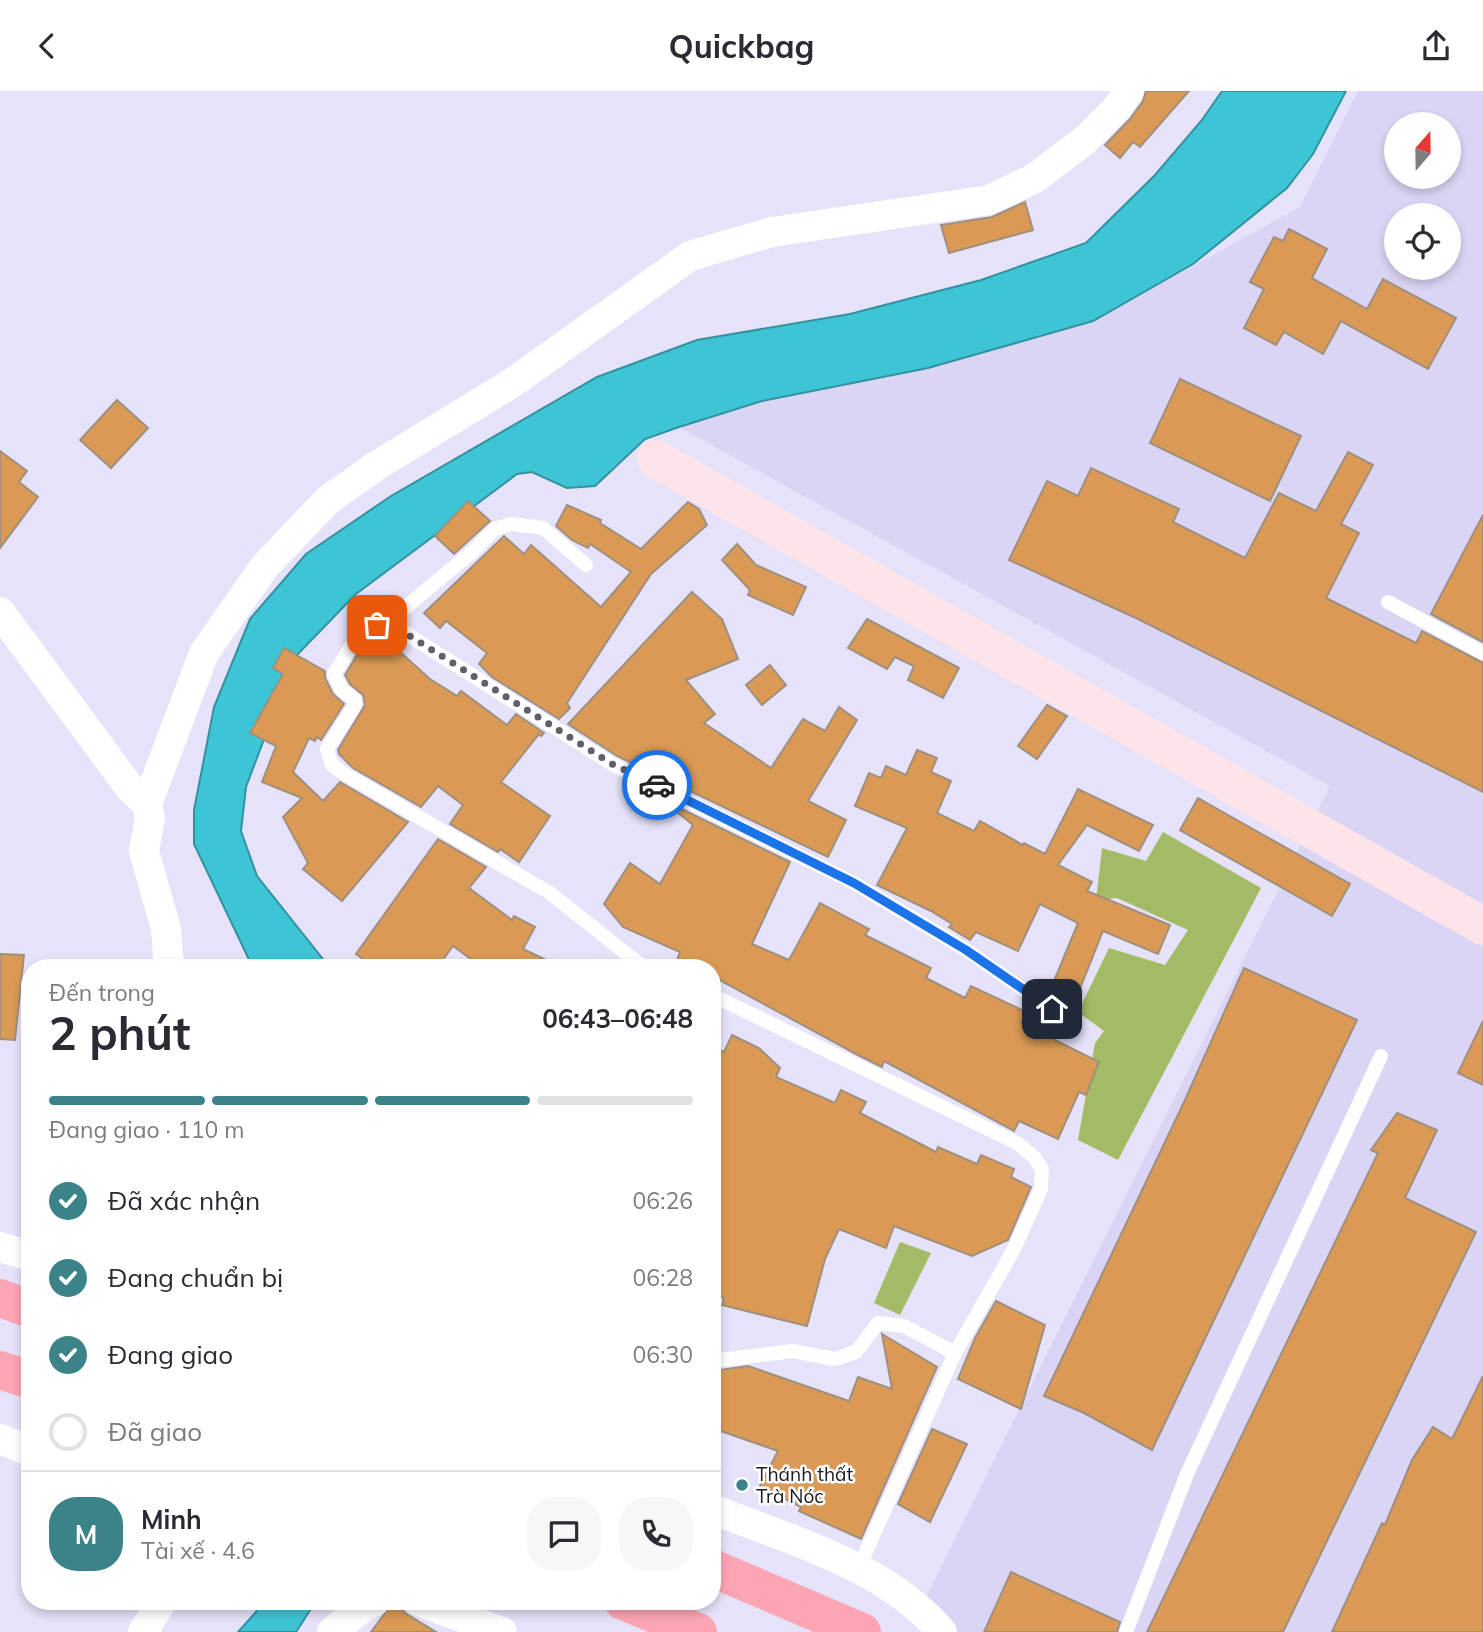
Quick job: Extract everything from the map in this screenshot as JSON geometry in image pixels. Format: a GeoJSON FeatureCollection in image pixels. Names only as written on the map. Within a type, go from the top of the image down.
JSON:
{"type":"FeatureCollection","features":[{"type":"Feature","properties":{"kind":"highway"},"geometry":{"type":"LineString","coordinates":[[0,1298],[21,1306]]}},
{"type":"Feature","properties":{"kind":"highway"},"geometry":{"type":"LineString","coordinates":[[0,1370],[21,1377]]}},
{"type":"Feature","properties":{"kind":"highway"},"geometry":{"type":"LineString","coordinates":[[721,1573],[862,1632]]}},
{"type":"Feature","properties":{"kind":"highway"},"geometry":{"type":"LineString","coordinates":[[645,1610],[698,1632]]}},
{"type":"Feature","properties":{"kind":"street"},"geometry":{"type":"LineString","coordinates":[[168,959],[166,929],[145,851],[149,811],[186,695],[204,653],[265,566],[327,500],[376,466],[512,383],[690,256],[772,232],[989,200],[1035,178],[1085,140],[1116,109],[1129,91]]}},
{"type":"Feature","properties":{"kind":"street"},"geometry":{"type":"LineString","coordinates":[[656,459],[1483,926]]}},
{"type":"Feature","properties":{"kind":"street"},"geometry":{"type":"LineString","coordinates":[[0,612],[149,811]]}},
{"type":"Feature","properties":{"kind":"street"},"geometry":{"type":"LineString","coordinates":[[0,1247],[21,1254]]}},
{"type":"Feature","properties":{"kind":"street"},"geometry":{"type":"LineString","coordinates":[[0,1439],[21,1447]]}},
{"type":"Feature","properties":{"kind":"street"},"geometry":{"type":"LineString","coordinates":[[721,1513],[859,1567],[910,1600],[942,1632]]}},
{"type":"Feature","properties":{"kind":"street"},"geometry":{"type":"LineString","coordinates":[[143,1632],[156,1610]]}},
{"type":"Feature","properties":{"kind":"street"},"geometry":{"type":"LineString","coordinates":[[332,1632],[359,1610]]}},
{"type":"Feature","properties":{"kind":"street"},"geometry":{"type":"LineString","coordinates":[[442,1610],[502,1632]]}},
{"type":"Feature","properties":{"kind":"lane"},"geometry":{"type":"LineString","coordinates":[[586,565],[543,528],[511,524],[495,529],[472,552],[388,622],[366,630],[356,639],[334,669],[336,682],[355,700],[355,705],[327,749],[332,765],[550,893],[631,959]]}},
{"type":"Feature","properties":{"kind":"lane"},"geometry":{"type":"LineString","coordinates":[[1388,602],[1483,653]]}},
{"type":"Feature","properties":{"kind":"lane"},"geometry":{"type":"LineString","coordinates":[[388,622],[612,764],[854,883],[966,950],[1052,1009]]}},
{"type":"Feature","properties":{"kind":"lane"},"geometry":{"type":"LineString","coordinates":[[721,999],[1017,1143],[1034,1157],[1042,1169],[1041,1189],[1013,1251],[955,1353],[859,1567]]}},
{"type":"Feature","properties":{"kind":"lane"},"geometry":{"type":"LineString","coordinates":[[1126,1632],[1187,1473],[1381,1056]]}},
{"type":"Feature","properties":{"kind":"lane"},"geometry":{"type":"LineString","coordinates":[[721,1360],[793,1351],[835,1359],[856,1352],[878,1323],[904,1326],[955,1353]]}},
{"type":"Feature","properties":{"kind":"shaded area"},"geometry":{"type":"Polygon","coordinates":[[[1358,91],[1483,91],[1483,1632],[927,1632],[912,1625],[1330,786],[679,427],[762,401],[928,368],[1093,321],[1300,207],[1358,91]]]}},
{"type":"Feature","properties":{"kind":"green space"},"geometry":{"type":"Polygon","coordinates":[[[1163,832],[1261,888],[1118,1160],[1078,1140],[1095,1043],[1104,1031],[1078,1012],[1109,948],[1165,965],[1188,930],[1117,898],[1096,900],[1102,848],[1146,861],[1163,832]]]}},
{"type":"Feature","properties":{"kind":"green space"},"geometry":{"type":"Polygon","coordinates":[[[900,1242],[931,1253],[900,1315],[874,1303],[900,1242]]]}},
{"type":"Feature","properties":{"kind":"water"},"geometry":{"type":"Polygon","coordinates":[[[1222,91],[1346,91],[1313,154],[1287,188],[1193,264],[1093,321],[928,368],[762,401],[679,427],[645,439],[595,486],[567,488],[532,472],[517,474],[356,594],[295,657],[246,787],[241,831],[257,876],[323,959],[249,959],[194,844],[194,810],[214,707],[250,619],[306,554],[391,496],[597,377],[697,340],[850,314],[981,280],[1086,243],[1155,175],[1202,120],[1222,91]]]}},
{"type":"Feature","properties":{"kind":"water"},"geometry":{"type":"Polygon","coordinates":[[[310,1610],[296,1632],[238,1632],[256,1612],[310,1610]]]}},
{"type":"Feature","properties":{"kind":"building"},"geometry":{"type":"Polygon","coordinates":[[[1146,91],[1189,91],[1140,147],[1133,142],[1120,158],[1105,145],[1130,119],[1143,101],[1146,91]]]}},
{"type":"Feature","properties":{"kind":"building"},"geometry":{"type":"Polygon","coordinates":[[[1025,202],[1033,230],[949,253],[941,225],[992,217],[1025,202]]]}},
{"type":"Feature","properties":{"kind":"building"},"geometry":{"type":"Polygon","coordinates":[[[1289,229],[1327,249],[1312,278],[1367,309],[1383,279],[1456,318],[1428,369],[1341,321],[1323,354],[1284,332],[1276,345],[1244,328],[1264,289],[1250,282],[1274,237],[1283,241],[1289,229]]]}},
{"type":"Feature","properties":{"kind":"building"},"geometry":{"type":"Polygon","coordinates":[[[1180,379],[1301,436],[1270,501],[1150,443],[1180,379]]]}},
{"type":"Feature","properties":{"kind":"building"},"geometry":{"type":"Polygon","coordinates":[[[117,400],[148,428],[111,468],[80,440],[117,400]]]}},
{"type":"Feature","properties":{"kind":"building"},"geometry":{"type":"Polygon","coordinates":[[[0,451],[27,471],[19,482],[38,497],[0,548],[0,451]]]}},
{"type":"Feature","properties":{"kind":"building"},"geometry":{"type":"Polygon","coordinates":[[[1348,452],[1373,465],[1341,524],[1359,533],[1326,598],[1416,643],[1422,631],[1483,663],[1483,792],[1138,619],[1009,560],[1047,481],[1078,496],[1091,468],[1179,509],[1173,522],[1245,558],[1279,493],[1316,511],[1348,452]]]}},
{"type":"Feature","properties":{"kind":"building"},"geometry":{"type":"Polygon","coordinates":[[[468,501],[490,521],[454,554],[435,536],[468,501]]]}},
{"type":"Feature","properties":{"kind":"building"},"geometry":{"type":"Polygon","coordinates":[[[688,502],[699,509],[707,525],[651,574],[567,703],[570,708],[559,719],[492,677],[479,664],[487,653],[446,621],[440,628],[424,613],[504,536],[524,554],[531,545],[601,607],[631,572],[590,544],[588,548],[572,540],[556,526],[567,505],[601,520],[600,523],[641,549],[688,502]]]}},
{"type":"Feature","properties":{"kind":"building"},"geometry":{"type":"Polygon","coordinates":[[[1483,515],[1483,642],[1431,614],[1483,515]]]}},
{"type":"Feature","properties":{"kind":"building"},"geometry":{"type":"Polygon","coordinates":[[[737,544],[756,565],[806,587],[793,615],[748,595],[750,590],[722,560],[737,544]]]}},
{"type":"Feature","properties":{"kind":"building"},"geometry":{"type":"Polygon","coordinates":[[[692,592],[722,619],[738,659],[686,680],[715,714],[704,723],[771,768],[803,719],[825,731],[839,707],[857,720],[808,801],[846,820],[828,857],[617,756],[568,724],[692,592]]]}},
{"type":"Feature","properties":{"kind":"building"},"geometry":{"type":"Polygon","coordinates":[[[867,619],[959,668],[943,698],[908,680],[914,666],[895,657],[887,669],[848,648],[867,619]]]}},
{"type":"Feature","properties":{"kind":"building"},"geometry":{"type":"Polygon","coordinates":[[[387,633],[391,635],[389,642],[430,679],[457,696],[461,691],[507,725],[516,714],[544,733],[541,736],[539,734],[501,782],[550,816],[519,862],[500,849],[498,852],[450,824],[463,805],[438,786],[421,807],[353,768],[339,754],[338,750],[365,705],[363,695],[350,684],[345,675],[363,645],[371,638],[387,633]]]}},
{"type":"Feature","properties":{"kind":"building"},"geometry":{"type":"Polygon","coordinates":[[[284,648],[325,671],[325,678],[333,694],[344,704],[321,740],[317,737],[315,741],[309,738],[293,772],[323,801],[340,782],[408,822],[342,901],[303,869],[308,863],[283,817],[302,798],[262,782],[276,746],[250,733],[283,674],[273,668],[284,648]]]}},
{"type":"Feature","properties":{"kind":"building"},"geometry":{"type":"Polygon","coordinates":[[[770,665],[786,685],[762,705],[746,685],[770,665]]]}},
{"type":"Feature","properties":{"kind":"building"},"geometry":{"type":"Polygon","coordinates":[[[1047,705],[1067,716],[1037,759],[1018,746],[1047,705]]]}},
{"type":"Feature","properties":{"kind":"building"},"geometry":{"type":"Polygon","coordinates":[[[917,750],[937,758],[931,772],[951,781],[937,813],[974,831],[980,821],[1045,854],[1078,789],[1153,825],[1139,851],[1087,825],[1058,865],[1092,882],[1087,891],[1170,925],[1158,954],[1103,931],[1079,991],[1054,981],[1078,923],[1040,904],[1018,951],[976,932],[970,940],[931,911],[877,885],[907,828],[855,806],[869,773],[881,778],[886,766],[906,775],[917,750]]]}},
{"type":"Feature","properties":{"kind":"building"},"geometry":{"type":"Polygon","coordinates":[[[1198,798],[1350,884],[1332,916],[1180,830],[1198,798]]]}},
{"type":"Feature","properties":{"kind":"building"},"geometry":{"type":"Polygon","coordinates":[[[661,799],[790,862],[752,944],[789,960],[820,903],[869,929],[865,935],[931,968],[926,978],[965,998],[971,986],[1026,1012],[1021,1023],[1099,1062],[1086,1095],[1079,1092],[1058,1139],[1019,1121],[1014,1131],[884,1061],[882,1067],[858,1055],[721,981],[721,959],[677,959],[680,952],[623,927],[604,904],[630,863],[660,884],[693,825],[661,799]]]}},
{"type":"Feature","properties":{"kind":"building"},"geometry":{"type":"Polygon","coordinates":[[[438,839],[486,867],[469,888],[512,920],[514,916],[535,927],[523,949],[544,959],[471,959],[453,946],[444,959],[363,959],[356,954],[438,839]]]}},
{"type":"Feature","properties":{"kind":"building"},"geometry":{"type":"Polygon","coordinates":[[[0,954],[24,955],[21,959],[15,1040],[0,1039],[0,954]]]}},
{"type":"Feature","properties":{"kind":"building"},"geometry":{"type":"Polygon","coordinates":[[[1244,968],[1357,1020],[1152,1450],[1084,1413],[1044,1396],[1185,1100],[1244,968]]]}},
{"type":"Feature","properties":{"kind":"building"},"geometry":{"type":"Polygon","coordinates":[[[1483,1021],[1483,1085],[1458,1073],[1483,1021]]]}},
{"type":"Feature","properties":{"kind":"building"},"geometry":{"type":"Polygon","coordinates":[[[732,1035],[759,1048],[780,1068],[776,1077],[835,1103],[841,1090],[866,1102],[860,1113],[936,1152],[938,1147],[977,1164],[981,1155],[1014,1169],[1011,1177],[1031,1187],[1008,1240],[972,1256],[894,1226],[886,1248],[839,1229],[825,1259],[807,1326],[722,1305],[721,1051],[724,1052],[732,1035]]]}},
{"type":"Feature","properties":{"kind":"building"},"geometry":{"type":"Polygon","coordinates":[[[1397,1113],[1437,1130],[1405,1198],[1476,1232],[1283,1632],[1147,1632],[1378,1153],[1371,1150],[1397,1113]]]}},
{"type":"Feature","properties":{"kind":"building"},"geometry":{"type":"Polygon","coordinates":[[[996,1301],[1045,1325],[1021,1409],[958,1379],[975,1338],[996,1301]]]}},
{"type":"Feature","properties":{"kind":"building"},"geometry":{"type":"Polygon","coordinates":[[[882,1334],[937,1367],[861,1539],[799,1511],[801,1507],[760,1486],[778,1451],[721,1431],[721,1370],[748,1366],[849,1401],[858,1377],[892,1389],[882,1334]]]}},
{"type":"Feature","properties":{"kind":"building"},"geometry":{"type":"Polygon","coordinates":[[[1483,1376],[1483,1632],[1332,1632],[1382,1523],[1385,1525],[1412,1460],[1433,1427],[1452,1439],[1483,1376]]]}},
{"type":"Feature","properties":{"kind":"building"},"geometry":{"type":"Polygon","coordinates":[[[932,1429],[967,1444],[930,1522],[898,1504],[932,1429]]]}},
{"type":"Feature","properties":{"kind":"building"},"geometry":{"type":"Polygon","coordinates":[[[1011,1572],[1120,1622],[1117,1632],[984,1632],[1011,1572]]]}},
{"type":"Feature","properties":{"kind":"building"},"geometry":{"type":"Polygon","coordinates":[[[387,1610],[402,1610],[436,1632],[371,1632],[387,1610]]]}},
{"type":"Feature","properties":{"kind":"way so far"},"geometry":{"type":"LineString","coordinates":[[377,625],[388,622],[612,764],[657,785]]}},
{"type":"Feature","properties":{"kind":"place","name":"Thánh thất Trà Nóc"},"geometry":{"type":"Point","coordinates":[742,1485]}},
{"type":"Feature","properties":{"kind":"route"},"geometry":{"type":"LineString","coordinates":[[657,785],[854,883],[966,950],[1052,1009]]}}]}
